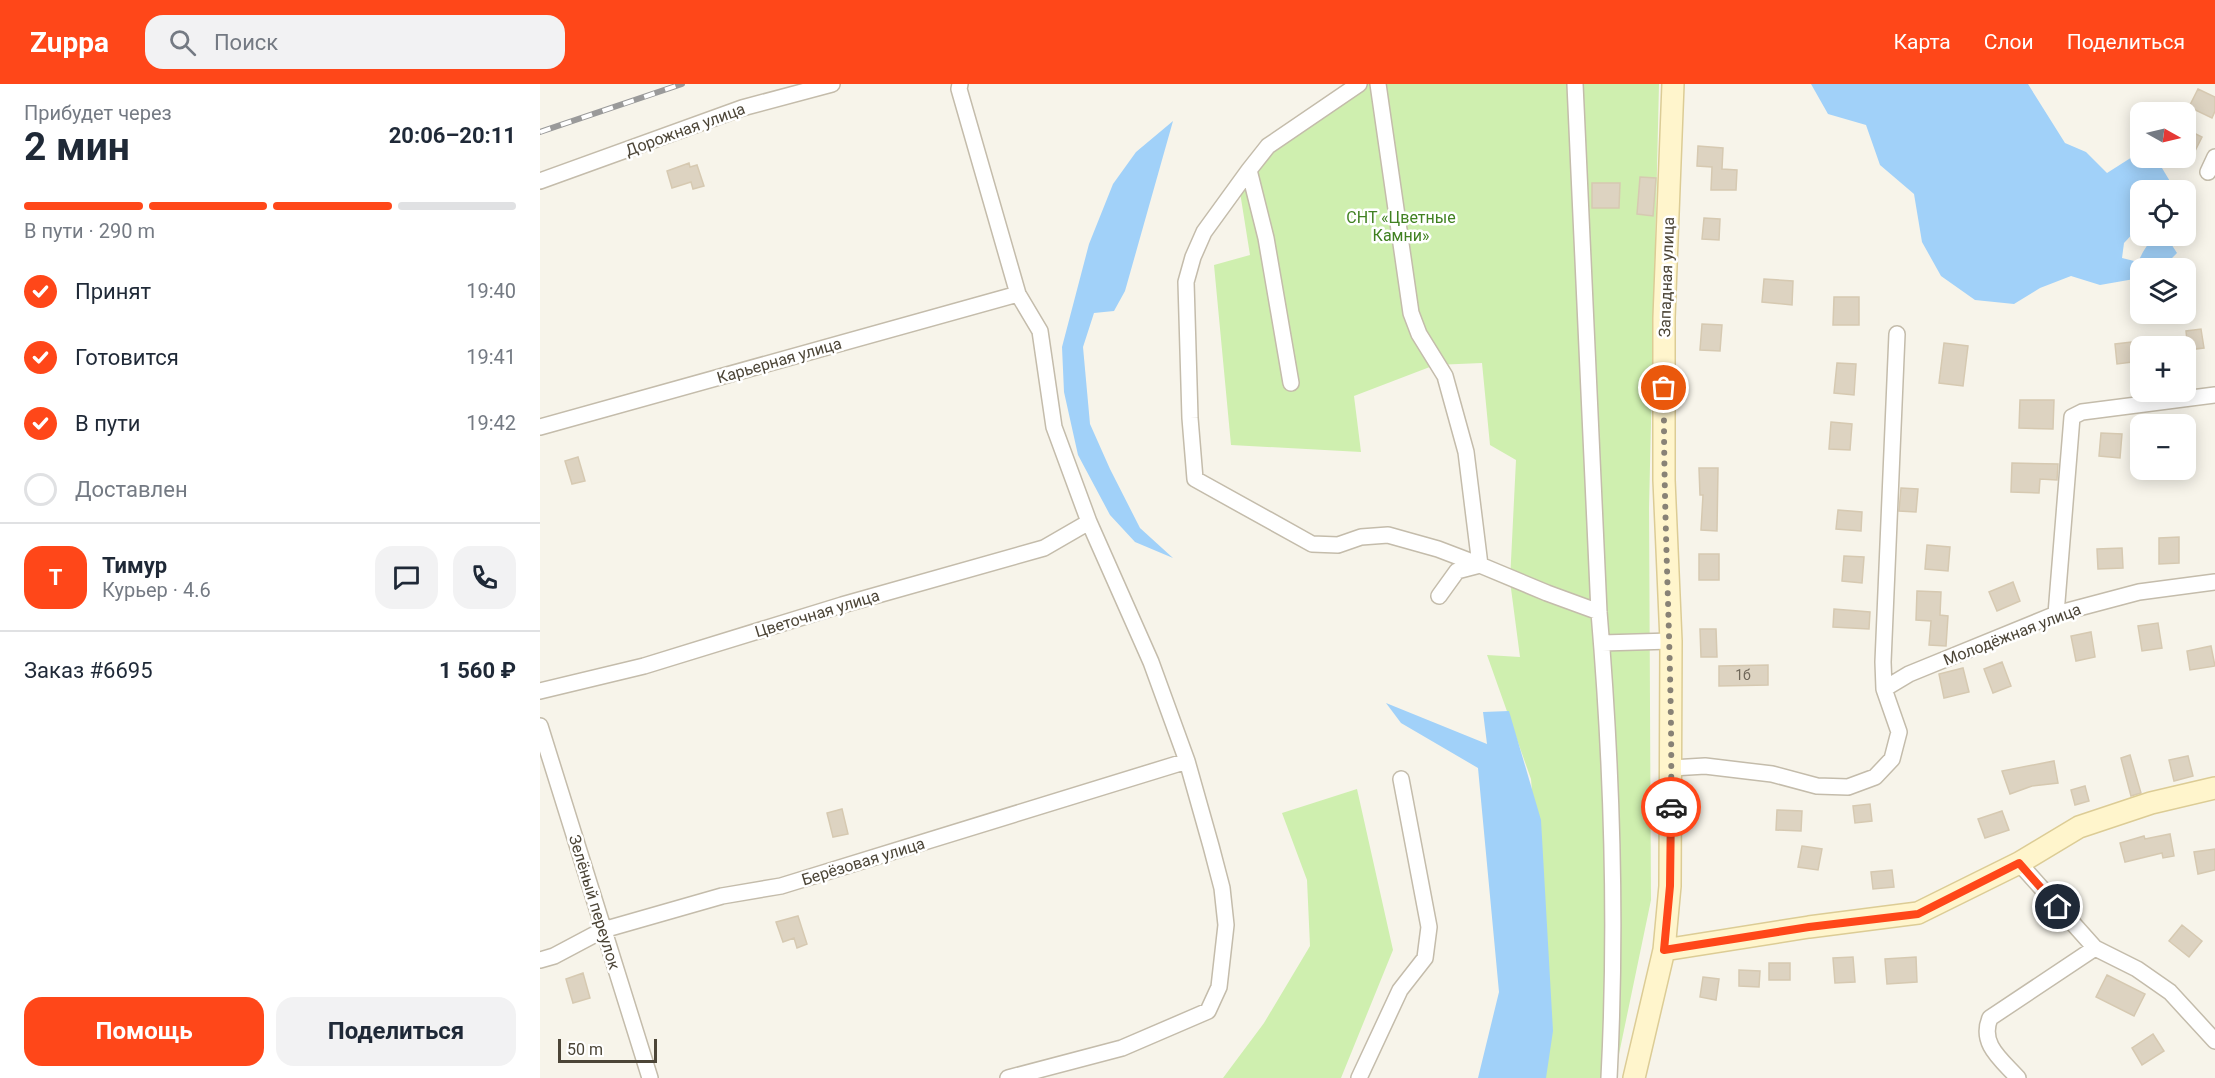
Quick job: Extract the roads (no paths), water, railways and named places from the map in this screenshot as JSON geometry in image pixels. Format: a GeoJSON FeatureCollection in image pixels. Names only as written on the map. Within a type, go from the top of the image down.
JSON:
{"type":"FeatureCollection","features":[{"type":"Feature","properties":{"kind":"main road","name":"Западная улица"},"geometry":{"type":"LineString","coordinates":[[1634,1078],[1664,950],[1670,886],[1671,641],[1664,480],[1664,318],[1673,84]]}},
{"type":"Feature","properties":{"kind":"main road"},"geometry":{"type":"LineString","coordinates":[[1664,950],[1809,927],[1918,914],[2019,863],[2079,827],[2151,803],[2215,788]]}},
{"type":"Feature","properties":{"kind":"street","name":"Дорожная улица"},"geometry":{"type":"LineString","coordinates":[[540,181],[742,108],[832,84]]}},
{"type":"Feature","properties":{"kind":"street"},"geometry":{"type":"LineString","coordinates":[[960,84],[959,89],[1018,294],[1040,330],[1054,427],[1089,522],[1151,662],[1187,761],[1222,888],[1225,915],[1219,987],[1208,1011],[1122,1047],[1008,1078]]}},
{"type":"Feature","properties":{"kind":"street"},"geometry":{"type":"LineString","coordinates":[[1359,84],[1268,146],[1204,232],[1193,257],[1186,282],[1190,418],[1196,479],[1312,544],[1338,545],[1361,537],[1388,535],[1438,549],[1599,612]]}},
{"type":"Feature","properties":{"kind":"street"},"geometry":{"type":"LineString","coordinates":[[1377,84],[1411,313],[1419,333],[1445,376],[1466,452],[1480,565]]}},
{"type":"Feature","properties":{"kind":"street"},"geometry":{"type":"LineString","coordinates":[[1575,84],[1599,612],[1606,695],[1611,872],[1609,1078]]}},
{"type":"Feature","properties":{"kind":"street"},"geometry":{"type":"LineString","coordinates":[[2208,172],[2215,158]]}},
{"type":"Feature","properties":{"kind":"street"},"geometry":{"type":"LineString","coordinates":[[1249,170],[1266,238],[1291,383]]}},
{"type":"Feature","properties":{"kind":"street","name":"Карьерная улица"},"geometry":{"type":"LineString","coordinates":[[540,427],[1018,294]]}},
{"type":"Feature","properties":{"kind":"street"},"geometry":{"type":"LineString","coordinates":[[1672,768],[1705,766],[1772,774],[1817,786],[1848,787],[1875,777],[1892,759],[1899,732],[1884,689],[1883,662],[1897,334]]}},
{"type":"Feature","properties":{"kind":"street"},"geometry":{"type":"LineString","coordinates":[[2056,614],[2072,417],[2082,412],[2215,395]]}},
{"type":"Feature","properties":{"kind":"street","name":"Цветочная улица"},"geometry":{"type":"LineString","coordinates":[[540,691],[644,666],[842,605],[1044,548],[1089,522]]}},
{"type":"Feature","properties":{"kind":"street"},"geometry":{"type":"LineString","coordinates":[[1439,596],[1457,571],[1480,565]]}},
{"type":"Feature","properties":{"kind":"street","name":"Молодёжная улица"},"geometry":{"type":"LineString","coordinates":[[1884,689],[1909,674],[2056,614],[2139,592],[2215,582]]}},
{"type":"Feature","properties":{"kind":"street"},"geometry":{"type":"LineString","coordinates":[[1602,643],[1671,641]]}},
{"type":"Feature","properties":{"kind":"street","name":"Зелёный переулок"},"geometry":{"type":"LineString","coordinates":[[540,726],[650,1078]]}},
{"type":"Feature","properties":{"kind":"street","name":"Берёзовая улица"},"geometry":{"type":"LineString","coordinates":[[540,960],[554,956],[603,930],[722,896],[781,886],[1187,761]]}},
{"type":"Feature","properties":{"kind":"street"},"geometry":{"type":"LineString","coordinates":[[1359,1078],[1400,990],[1425,958],[1429,927],[1401,779]]}},
{"type":"Feature","properties":{"kind":"street"},"geometry":{"type":"LineString","coordinates":[[2019,863],[2095,948],[2137,969],[2170,992],[2215,1041]]}},
{"type":"Feature","properties":{"kind":"street"},"geometry":{"type":"LineString","coordinates":[[2018,1078],[1987,1043],[1986,1027],[1990,1018],[2095,948]]}},
{"type":"Feature","properties":{"kind":"water"},"geometry":{"type":"Polygon","coordinates":[[[1811,84],[2028,84],[2065,143],[2086,152],[2107,173],[2130,158],[2130,168],[2162,168],[2169,180],[2130,180],[2130,237],[2124,243],[2122,258],[2130,260],[2130,280],[2100,285],[2071,276],[2040,288],[2014,304],[1975,300],[1941,276],[1922,242],[1914,194],[1880,165],[1866,125],[1828,114],[1811,84]]]}},
{"type":"Feature","properties":{"kind":"water"},"geometry":{"type":"Polygon","coordinates":[[[1173,121],[1125,291],[1114,311],[1094,313],[1083,347],[1090,424],[1140,528],[1173,558],[1135,542],[1110,515],[1078,455],[1064,392],[1062,347],[1089,244],[1113,184],[1136,152],[1173,121]]]}},
{"type":"Feature","properties":{"kind":"water"},"geometry":{"type":"Polygon","coordinates":[[[2147,246],[2172,246],[2177,253],[2172,258],[2140,258],[2147,246]]]}},
{"type":"Feature","properties":{"kind":"water"},"geometry":{"type":"Polygon","coordinates":[[[1386,703],[1487,744],[1483,712],[1509,711],[1541,820],[1553,1031],[1546,1078],[1478,1078],[1499,992],[1478,768],[1401,723],[1386,703]]]}},
{"type":"Feature","properties":{"kind":"railway"},"geometry":{"type":"LineString","coordinates":[[540,132],[682,84]]}},
{"type":"Feature","properties":{"kind":"park label","name":"СНТ «Цветные Камни»"},"geometry":{"type":"Point","coordinates":[1401,226]}}]}
